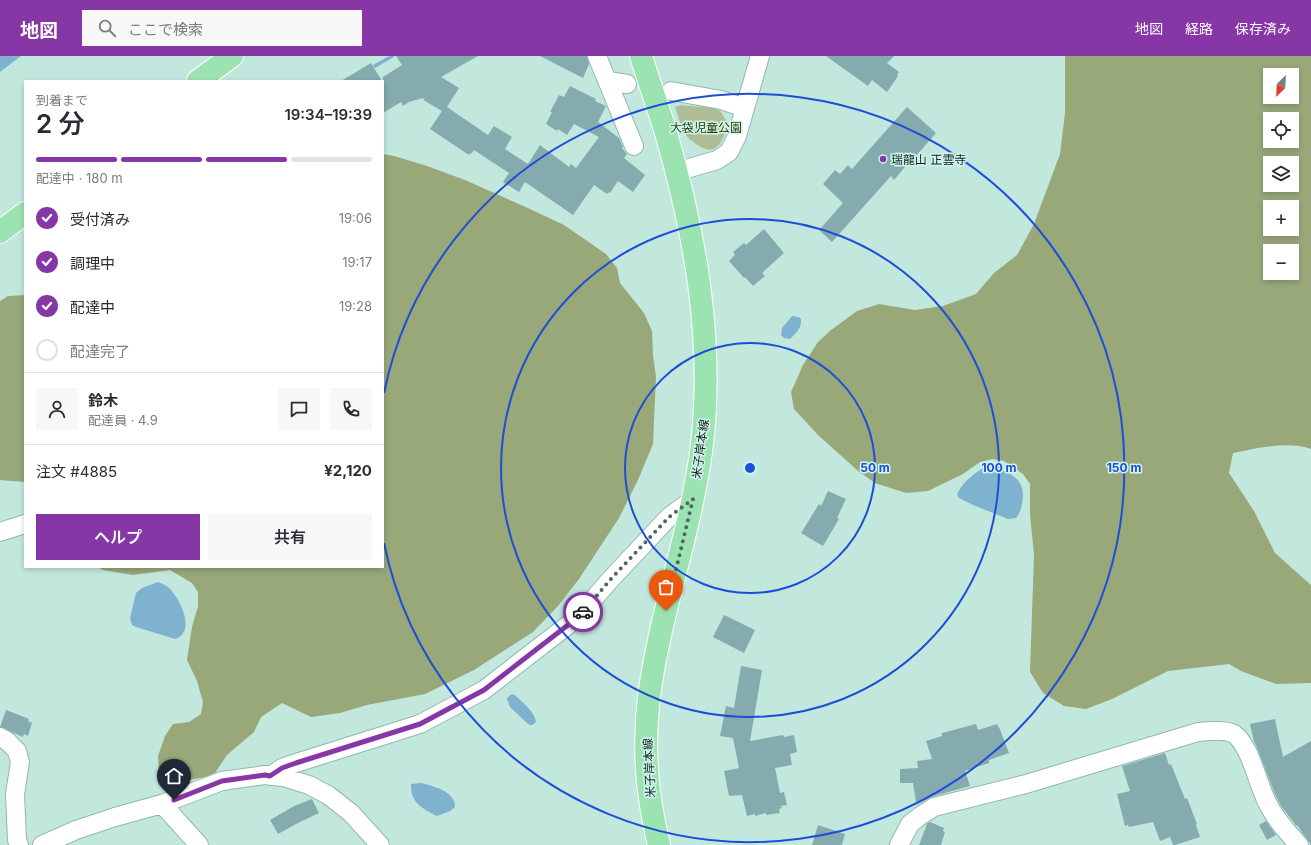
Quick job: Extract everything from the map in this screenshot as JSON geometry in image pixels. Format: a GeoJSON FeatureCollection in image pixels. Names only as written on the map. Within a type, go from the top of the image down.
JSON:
{"type":"FeatureCollection","features":[{"type":"Feature","properties":{"kind":"main road"},"geometry":{"type":"LineString","coordinates":[[199,80],[232,56]]}},
{"type":"Feature","properties":{"kind":"main road","name":"米子岸本線"},"geometry":{"type":"LineString","coordinates":[[641,56],[666,133],[688,219],[698,267],[707,370],[702,445],[693,499],[662,629],[649,698],[647,761],[653,822],[659,845]]}},
{"type":"Feature","properties":{"kind":"main road"},"geometry":{"type":"LineString","coordinates":[[0,232],[24,214]]}},
{"type":"Feature","properties":{"kind":"street"},"geometry":{"type":"LineString","coordinates":[[597,56],[634,146]]}},
{"type":"Feature","properties":{"kind":"street"},"geometry":{"type":"LineString","coordinates":[[676,172],[717,160],[729,152],[737,136],[760,56]]}},
{"type":"Feature","properties":{"kind":"street"},"geometry":{"type":"LineString","coordinates":[[608,81],[627,84]]}},
{"type":"Feature","properties":{"kind":"street"},"geometry":{"type":"LineString","coordinates":[[671,91],[720,100],[745,108]]}},
{"type":"Feature","properties":{"kind":"street"},"geometry":{"type":"LineString","coordinates":[[270,776],[282,768],[296,763],[420,724],[484,690],[577,618],[669,517],[693,499]]}},
{"type":"Feature","properties":{"kind":"street"},"geometry":{"type":"LineString","coordinates":[[0,532],[24,524]]}},
{"type":"Feature","properties":{"kind":"street"},"geometry":{"type":"LineString","coordinates":[[899,845],[910,824],[934,807],[1026,784],[1198,732],[1218,731],[1232,733],[1239,738],[1246,750],[1268,806],[1299,845]]}},
{"type":"Feature","properties":{"kind":"street"},"geometry":{"type":"LineString","coordinates":[[0,737],[7,741],[17,751],[20,762],[15,794],[17,840],[19,845]]}},
{"type":"Feature","properties":{"kind":"street"},"geometry":{"type":"LineString","coordinates":[[42,845],[76,830],[162,804],[222,781],[265,775],[283,777],[309,785],[328,795],[351,813],[380,845]]}},
{"type":"Feature","properties":{"kind":"street"},"geometry":{"type":"LineString","coordinates":[[162,804],[199,845]]}},
{"type":"Feature","properties":{"kind":"green space"},"geometry":{"type":"Polygon","coordinates":[[[1065,56],[1311,56],[1311,449],[1283,445],[1262,447],[1233,453],[1229,473],[1254,511],[1275,553],[1311,585],[1311,683],[1276,684],[1241,671],[1229,664],[1168,671],[1112,699],[1086,709],[1064,706],[1043,693],[1030,672],[1034,555],[1030,514],[1030,484],[1023,474],[1004,461],[992,459],[980,462],[963,474],[928,491],[906,493],[875,483],[857,470],[818,435],[794,409],[791,392],[803,365],[818,342],[831,330],[857,311],[879,304],[915,310],[943,306],[976,294],[994,273],[1017,255],[1034,224],[1060,154],[1065,113],[1065,56]]]}},
{"type":"Feature","properties":{"kind":"green space","name":"大袋児童公園"},"geometry":{"type":"Polygon","coordinates":[[[680,105],[713,108],[720,111],[728,123],[724,136],[718,146],[709,150],[696,144],[688,138],[682,127],[675,107],[680,105]]]}},
{"type":"Feature","properties":{"kind":"green space"},"geometry":{"type":"Polygon","coordinates":[[[384,154],[427,166],[465,180],[564,225],[606,254],[617,268],[620,283],[644,313],[652,331],[656,377],[653,444],[638,480],[619,518],[579,579],[558,606],[533,632],[474,670],[425,694],[367,705],[340,713],[311,717],[282,703],[261,717],[254,732],[227,755],[215,773],[205,777],[189,780],[169,775],[159,770],[158,756],[165,736],[173,724],[189,722],[201,714],[203,702],[197,681],[187,660],[192,627],[198,606],[198,592],[192,583],[170,570],[133,575],[103,570],[100,568],[384,568],[384,154]]]}},
{"type":"Feature","properties":{"kind":"green space"},"geometry":{"type":"Polygon","coordinates":[[[24,295],[24,482],[0,480],[0,301],[8,296],[24,295]]]}},
{"type":"Feature","properties":{"kind":"water"},"geometry":{"type":"Polygon","coordinates":[[[0,56],[21,56],[0,72],[0,56]]]}},
{"type":"Feature","properties":{"kind":"water"},"geometry":{"type":"Polygon","coordinates":[[[389,56],[394,57],[375,68],[373,65],[389,56]]]}},
{"type":"Feature","properties":{"kind":"water"},"geometry":{"type":"Polygon","coordinates":[[[792,316],[799,317],[801,319],[801,325],[790,339],[784,338],[781,335],[782,328],[792,316]]]}},
{"type":"Feature","properties":{"kind":"water"},"geometry":{"type":"Polygon","coordinates":[[[985,467],[1007,472],[1020,483],[1023,497],[1022,506],[1016,518],[1008,519],[959,498],[957,494],[963,485],[973,475],[985,467]]]}},
{"type":"Feature","properties":{"kind":"water"},"geometry":{"type":"Polygon","coordinates":[[[158,582],[168,587],[175,595],[185,616],[185,630],[175,639],[132,625],[130,618],[136,593],[142,588],[158,582]]]}},
{"type":"Feature","properties":{"kind":"water"},"geometry":{"type":"Polygon","coordinates":[[[512,694],[515,695],[531,711],[536,722],[532,725],[527,723],[510,707],[507,699],[512,694]]]}},
{"type":"Feature","properties":{"kind":"water"},"geometry":{"type":"Polygon","coordinates":[[[421,783],[447,793],[454,801],[455,807],[450,811],[437,816],[422,808],[415,801],[411,791],[411,784],[421,783]]]}},
{"type":"Feature","properties":{"kind":"building"},"geometry":{"type":"Polygon","coordinates":[[[396,56],[478,56],[441,77],[459,88],[447,107],[488,135],[494,126],[512,137],[505,149],[528,164],[540,145],[569,167],[571,164],[576,168],[599,137],[574,124],[567,135],[546,124],[552,112],[550,112],[559,95],[564,97],[570,86],[596,99],[595,101],[606,106],[598,122],[619,138],[623,147],[622,148],[627,154],[624,158],[645,175],[633,192],[618,181],[610,193],[609,192],[607,194],[594,185],[573,215],[525,182],[519,192],[503,182],[509,173],[474,150],[469,155],[430,129],[442,111],[425,101],[423,98],[409,102],[403,106],[401,102],[384,112],[383,77],[402,65],[396,56]]]}},
{"type":"Feature","properties":{"kind":"building"},"geometry":{"type":"Polygon","coordinates":[[[540,56],[587,56],[589,64],[583,78],[540,56]]]}},
{"type":"Feature","properties":{"kind":"building"},"geometry":{"type":"Polygon","coordinates":[[[826,56],[894,56],[887,63],[899,72],[897,75],[898,76],[887,92],[872,80],[868,86],[826,56]]]}},
{"type":"Feature","properties":{"kind":"building"},"geometry":{"type":"Polygon","coordinates":[[[371,63],[381,80],[343,80],[371,63]]]}},
{"type":"Feature","properties":{"kind":"building"},"geometry":{"type":"Polygon","coordinates":[[[907,107],[936,133],[894,180],[891,176],[832,242],[819,230],[843,203],[823,184],[835,170],[840,174],[848,165],[852,169],[907,107]]]}},
{"type":"Feature","properties":{"kind":"building"},"geometry":{"type":"Polygon","coordinates":[[[764,229],[784,253],[762,273],[765,276],[753,286],[729,261],[735,255],[733,252],[744,243],[746,245],[764,229]]]}},
{"type":"Feature","properties":{"kind":"building"},"geometry":{"type":"Polygon","coordinates":[[[828,491],[846,499],[837,518],[839,519],[823,546],[801,533],[819,504],[821,506],[828,491]]]}},
{"type":"Feature","properties":{"kind":"building"},"geometry":{"type":"Polygon","coordinates":[[[724,615],[755,630],[744,653],[713,637],[724,615]]]}},
{"type":"Feature","properties":{"kind":"building"},"geometry":{"type":"Polygon","coordinates":[[[741,666],[762,670],[750,741],[783,735],[784,737],[794,735],[797,752],[790,754],[792,765],[775,768],[780,793],[784,792],[787,805],[781,806],[782,808],[779,809],[780,813],[766,815],[766,813],[755,816],[755,814],[747,816],[742,795],[729,796],[724,771],[739,768],[733,738],[720,736],[726,706],[734,708],[741,666]]]}},
{"type":"Feature","properties":{"kind":"building"},"geometry":{"type":"Polygon","coordinates":[[[6,710],[29,719],[28,721],[32,723],[28,736],[24,734],[23,737],[0,727],[6,710]]]}},
{"type":"Feature","properties":{"kind":"building"},"geometry":{"type":"Polygon","coordinates":[[[1275,719],[1283,757],[1311,741],[1311,845],[1281,806],[1254,741],[1250,724],[1275,719]]]}},
{"type":"Feature","properties":{"kind":"building"},"geometry":{"type":"Polygon","coordinates":[[[976,724],[978,730],[997,724],[1009,753],[989,760],[989,763],[965,771],[970,786],[916,802],[913,783],[900,783],[900,769],[918,768],[917,761],[932,759],[926,741],[942,736],[942,733],[976,724]]]}},
{"type":"Feature","properties":{"kind":"building"},"geometry":{"type":"Polygon","coordinates":[[[1165,753],[1185,799],[1187,798],[1197,824],[1200,837],[1175,845],[1173,845],[1170,837],[1160,841],[1153,822],[1129,827],[1128,825],[1125,826],[1117,794],[1130,791],[1122,766],[1165,753]]]}},
{"type":"Feature","properties":{"kind":"building"},"geometry":{"type":"Polygon","coordinates":[[[312,799],[319,813],[278,834],[270,820],[294,806],[312,799]]]}},
{"type":"Feature","properties":{"kind":"building"},"geometry":{"type":"Polygon","coordinates":[[[1266,821],[1276,835],[1267,840],[1259,825],[1266,821]]]}},
{"type":"Feature","properties":{"kind":"building"},"geometry":{"type":"Polygon","coordinates":[[[930,822],[944,828],[943,831],[945,832],[941,845],[919,845],[927,824],[930,822]]]}},
{"type":"Feature","properties":{"kind":"building"},"geometry":{"type":"Polygon","coordinates":[[[818,825],[845,834],[842,845],[812,845],[818,825]]]}},
{"type":"Feature","properties":{"kind":"way so far"},"geometry":{"type":"LineString","coordinates":[[583,612],[610,580],[669,517],[693,499],[666,611]]}},
{"type":"Feature","properties":{"kind":"place","name":"瑞龍山 正雲寺"},"geometry":{"type":"Point","coordinates":[883,159]}},
{"type":"Feature","properties":{"kind":"route"},"geometry":{"type":"LineString","coordinates":[[174,800],[222,781],[265,775],[270,776],[282,768],[296,763],[420,724],[484,690],[583,612]]}}]}
